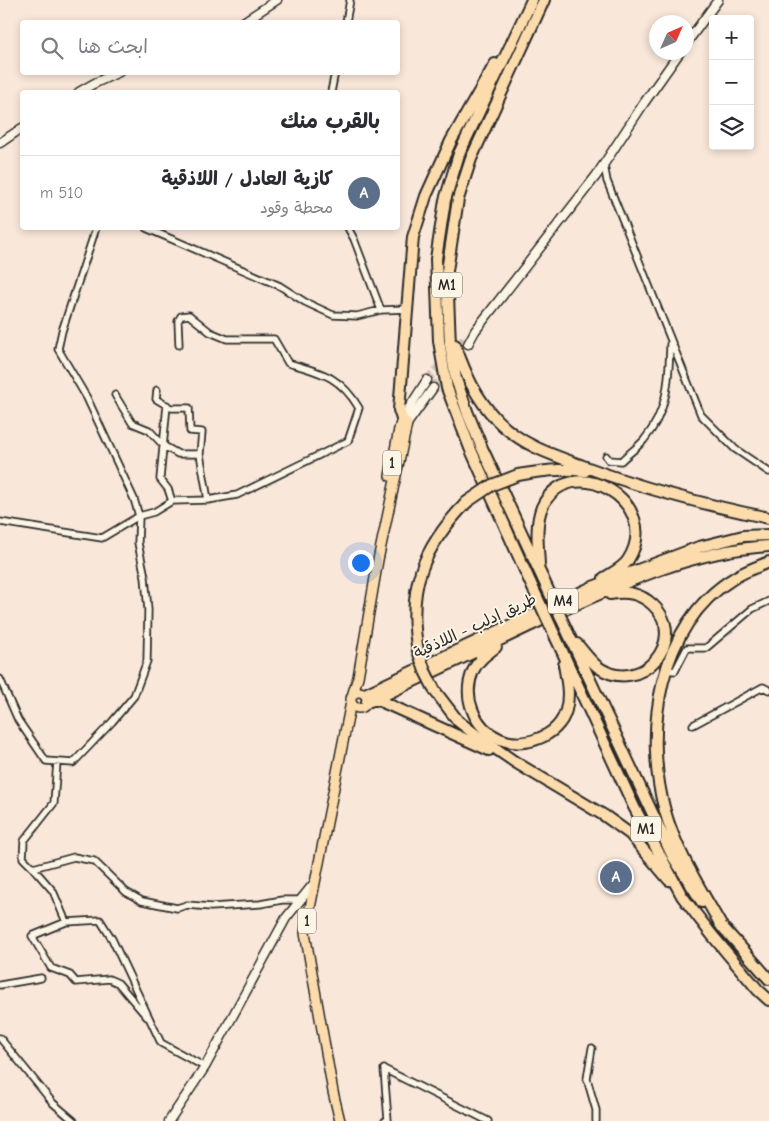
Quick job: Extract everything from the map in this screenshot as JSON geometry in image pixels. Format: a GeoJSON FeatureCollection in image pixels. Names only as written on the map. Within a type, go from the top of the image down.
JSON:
{"type":"FeatureCollection","features":[{"type":"Feature","properties":{"kind":"highway"},"geometry":{"type":"LineString","coordinates":[[404,422],[399,410],[413,237],[426,196],[451,141],[532,0]]}},
{"type":"Feature","properties":{"kind":"highway","name":"M1"},"geometry":{"type":"LineString","coordinates":[[532,0],[458,154],[445,200],[436,259],[439,341],[447,388],[470,448],[634,808],[682,896],[758,990],[769,1000]]}},
{"type":"Feature","properties":{"kind":"highway","name":"M1"},"geometry":{"type":"LineString","coordinates":[[544,0],[471,159],[458,199],[447,271],[450,344],[456,379],[468,414],[672,855],[694,890],[722,927],[769,978]]}},
{"type":"Feature","properties":{"kind":"highway"},"geometry":{"type":"LineString","coordinates":[[450,329],[463,368],[477,397],[498,421],[518,438],[534,448],[622,481]]}},
{"type":"Feature","properties":{"kind":"highway"},"geometry":{"type":"LineString","coordinates":[[682,896],[630,834],[605,816],[514,762],[458,721],[435,691],[418,651],[413,615],[415,591],[428,552],[451,518],[467,502],[492,485],[518,475],[548,470],[567,469],[585,471],[689,500],[769,518]]}},
{"type":"Feature","properties":{"kind":"highway"},"geometry":{"type":"LineString","coordinates":[[541,574],[539,521],[542,507],[552,494],[562,486],[575,482],[590,482],[603,485],[614,491],[631,510],[636,536],[628,560],[592,592]]}},
{"type":"Feature","properties":{"kind":"highway","name":"طريق إدلب - اللاذقية"},"geometry":{"type":"LineString","coordinates":[[366,699],[592,592],[699,547],[743,536],[769,536]]}},
{"type":"Feature","properties":{"kind":"highway","name":"طريق إدلب - اللاذقية"},"geometry":{"type":"LineString","coordinates":[[366,699],[530,625],[592,592],[714,553],[769,546]]}},
{"type":"Feature","properties":{"kind":"highway"},"geometry":{"type":"LineString","coordinates":[[722,927],[680,850],[665,812],[659,782],[656,733],[658,709],[667,670],[676,645],[686,627],[715,593],[734,578],[769,562]]}},
{"type":"Feature","properties":{"kind":"highway"},"geometry":{"type":"LineString","coordinates":[[568,633],[597,666],[609,673],[622,676],[632,674],[645,670],[655,662],[666,639],[662,616],[657,609],[645,598],[633,593],[592,592]]}},
{"type":"Feature","properties":{"kind":"highway"},"geometry":{"type":"LineString","coordinates":[[530,625],[482,657],[473,671],[469,688],[470,704],[477,720],[487,731],[500,739],[514,742],[530,742],[544,736],[556,726],[565,713],[568,696],[567,678],[562,654],[556,638]]}},
{"type":"Feature","properties":{"kind":"highway"},"geometry":{"type":"LineString","coordinates":[[366,699],[514,762]]}},
{"type":"Feature","properties":{"kind":"main road"},"geometry":{"type":"LineString","coordinates":[[246,20],[277,0]]}},
{"type":"Feature","properties":{"kind":"main road"},"geometry":{"type":"LineString","coordinates":[[694,33],[718,0]]}},
{"type":"Feature","properties":{"kind":"main road"},"geometry":{"type":"LineString","coordinates":[[466,341],[604,165],[674,60]]}},
{"type":"Feature","properties":{"kind":"main road"},"geometry":{"type":"LineString","coordinates":[[82,90],[112,75]]}},
{"type":"Feature","properties":{"kind":"main road"},"geometry":{"type":"LineString","coordinates":[[0,143],[20,129]]}},
{"type":"Feature","properties":{"kind":"main road"},"geometry":{"type":"LineString","coordinates":[[404,422],[428,380]]}},
{"type":"Feature","properties":{"kind":"main road"},"geometry":{"type":"LineString","coordinates":[[404,422],[433,388]]}},
{"type":"Feature","properties":{"kind":"main road","name":"1"},"geometry":{"type":"LineString","coordinates":[[340,1121],[333,1092],[305,933],[358,677],[388,508],[387,494],[399,429],[404,422]]}},
{"type":"Feature","properties":{"kind":"main road","name":"1"},"geometry":{"type":"LineString","coordinates":[[358,677],[366,699]]}},
{"type":"Feature","properties":{"kind":"main road"},"geometry":{"type":"LineString","coordinates":[[357,692],[366,699],[356,707],[352,699],[357,692]]}},
{"type":"Feature","properties":{"kind":"main road"},"geometry":{"type":"LineString","coordinates":[[348,721],[366,699]]}},
{"type":"Feature","properties":{"kind":"main road"},"geometry":{"type":"LineString","coordinates":[[169,1121],[206,1067],[286,918],[315,882]]}},
{"type":"Feature","properties":{"kind":"street"},"geometry":{"type":"LineString","coordinates":[[346,20],[350,0]]}},
{"type":"Feature","properties":{"kind":"street"},"geometry":{"type":"LineString","coordinates":[[332,90],[335,75]]}},
{"type":"Feature","properties":{"kind":"street"},"geometry":{"type":"LineString","coordinates":[[604,165],[607,181],[701,416],[734,449],[769,472]]}},
{"type":"Feature","properties":{"kind":"street"},"geometry":{"type":"LineString","coordinates":[[0,679],[18,720],[46,761],[73,762],[134,696],[147,661],[148,610],[145,577],[138,543],[139,516],[134,500],[103,431],[58,349],[62,331],[95,230]]}},
{"type":"Feature","properties":{"kind":"street"},"geometry":{"type":"LineString","coordinates":[[151,230],[280,286],[305,302],[333,315],[357,316],[381,310],[407,309]]}},
{"type":"Feature","properties":{"kind":"street"},"geometry":{"type":"LineString","coordinates":[[349,230],[381,310]]}},
{"type":"Feature","properties":{"kind":"street"},"geometry":{"type":"LineString","coordinates":[[0,522],[102,538],[139,516],[154,512],[172,502],[237,496],[348,441],[359,408],[350,394],[340,384],[324,374],[288,363],[274,339],[227,339],[210,332],[189,315],[181,316],[178,321],[179,345]]}},
{"type":"Feature","properties":{"kind":"street"},"geometry":{"type":"LineString","coordinates":[[606,456],[609,460],[621,461],[642,442],[653,428],[663,407],[670,372],[670,339]]}},
{"type":"Feature","properties":{"kind":"street"},"geometry":{"type":"LineString","coordinates":[[157,390],[156,399],[171,408],[189,408],[190,432],[202,432],[200,454],[208,500]]}},
{"type":"Feature","properties":{"kind":"street"},"geometry":{"type":"LineString","coordinates":[[115,395],[132,423],[149,430],[164,446],[178,454],[200,454]]}},
{"type":"Feature","properties":{"kind":"street"},"geometry":{"type":"LineString","coordinates":[[166,405],[160,479],[168,489],[172,502]]}},
{"type":"Feature","properties":{"kind":"street"},"geometry":{"type":"LineString","coordinates":[[667,670],[675,671],[687,648],[706,648],[752,609],[769,601]]}},
{"type":"Feature","properties":{"kind":"street"},"geometry":{"type":"LineString","coordinates":[[692,726],[763,688],[769,690]]}},
{"type":"Feature","properties":{"kind":"street"},"geometry":{"type":"LineString","coordinates":[[58,762],[54,803],[24,841],[23,858],[53,891],[66,922]]}},
{"type":"Feature","properties":{"kind":"street"},"geometry":{"type":"LineString","coordinates":[[33,868],[74,856],[94,861],[126,892],[142,901],[177,908],[187,905],[210,907],[300,900]]}},
{"type":"Feature","properties":{"kind":"street"},"geometry":{"type":"LineString","coordinates":[[152,1022],[118,983],[109,979],[76,982],[70,975],[52,968],[32,936],[66,922],[100,920],[112,939],[152,1022],[161,1043],[206,1067]]}},
{"type":"Feature","properties":{"kind":"street"},"geometry":{"type":"LineString","coordinates":[[0,985],[41,978]]}},
{"type":"Feature","properties":{"kind":"street"},"geometry":{"type":"LineString","coordinates":[[0,1038],[53,1103],[74,1121]]}},
{"type":"Feature","properties":{"kind":"street"},"geometry":{"type":"LineString","coordinates":[[592,1048],[587,1078],[596,1110],[596,1121]]}},
{"type":"Feature","properties":{"kind":"street"},"geometry":{"type":"LineString","coordinates":[[385,1121],[388,1120],[384,1070],[488,1121]]}},
{"type":"Feature","properties":{"kind":"tunnel"},"geometry":{"type":"LineString","coordinates":[[427,380],[464,339]]}},
{"type":"Feature","properties":{"kind":"tunnel"},"geometry":{"type":"LineString","coordinates":[[433,388],[445,372]]}},
{"type":"Feature","properties":{"kind":"place","name":"كازية العادل / اللاذقية"},"geometry":{"type":"Point","coordinates":[616,877]}}]}
